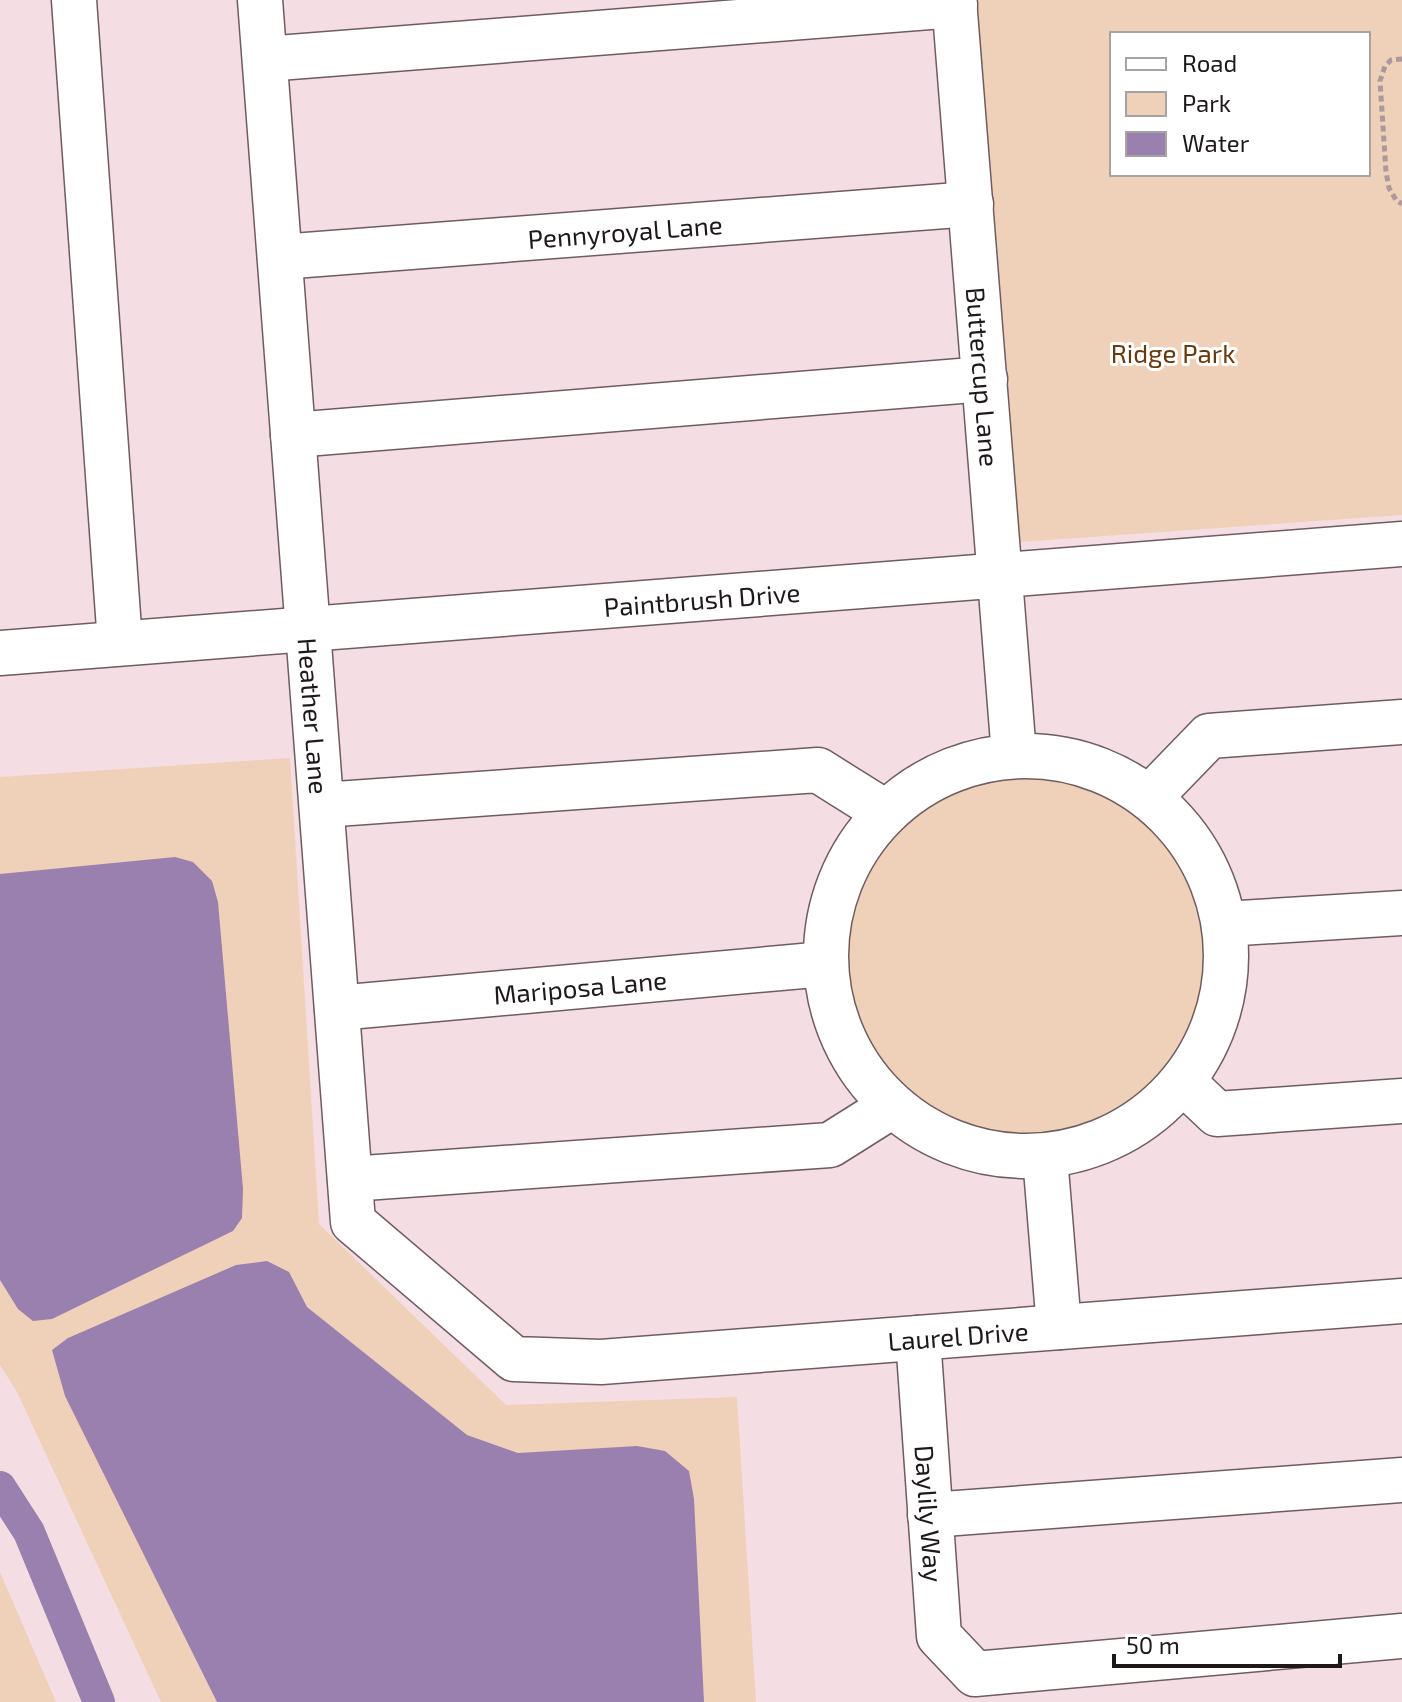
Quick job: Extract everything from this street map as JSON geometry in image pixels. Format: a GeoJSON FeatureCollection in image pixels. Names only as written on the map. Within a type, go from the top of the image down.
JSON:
{"type":"FeatureCollection","features":[{"type":"Feature","properties":{"kind":"street"},"geometry":{"type":"LineString","coordinates":[[74,0],[120,643]]}},
{"type":"Feature","properties":{"kind":"street","name":"Heather Lane"},"geometry":{"type":"LineString","coordinates":[[260,0],[353,1222],[514,1359]]}},
{"type":"Feature","properties":{"kind":"street"},"geometry":{"type":"LineString","coordinates":[[265,59],[955,2]]}},
{"type":"Feature","properties":{"kind":"street","name":"Buttercup Lane"},"geometry":{"type":"LineString","coordinates":[[955,2],[1014,755]]}},
{"type":"Feature","properties":{"kind":"street","name":"Pennyroyal Lane"},"geometry":{"type":"LineString","coordinates":[[280,257],[971,204]]}},
{"type":"Feature","properties":{"kind":"street"},"geometry":{"type":"LineString","coordinates":[[293,435],[985,379]]}},
{"type":"Feature","properties":{"kind":"street","name":"Paintbrush Drive"},"geometry":{"type":"LineString","coordinates":[[0,653],[1402,544]]}},
{"type":"Feature","properties":{"kind":"street"},"geometry":{"type":"LineString","coordinates":[[1150,797],[1209,736],[1402,722]]}},
{"type":"Feature","properties":{"kind":"street"},"geometry":{"type":"LineString","coordinates":[[1014,755],[1051,756],[1086,764],[1119,778],[1150,797],[1184,833],[1210,876],[1224,924],[1225,980],[1211,1033],[1183,1082],[1155,1110],[1122,1133],[1084,1149],[1045,1157],[990,1154],[938,1137],[892,1106],[857,1065],[834,1017],[825,964],[831,908],[851,857],[885,812],[913,789],[945,772],[979,760],[1014,755]]}},
{"type":"Feature","properties":{"kind":"street"},"geometry":{"type":"LineString","coordinates":[[322,805],[818,770],[885,812]]}},
{"type":"Feature","properties":{"kind":"street"},"geometry":{"type":"LineString","coordinates":[[1224,924],[1402,913]]}},
{"type":"Feature","properties":{"kind":"street","name":"Mariposa Lane"},"geometry":{"type":"LineString","coordinates":[[337,1008],[825,964]]}},
{"type":"Feature","properties":{"kind":"street"},"geometry":{"type":"LineString","coordinates":[[1183,1082],[1217,1114],[1402,1101]]}},
{"type":"Feature","properties":{"kind":"street"},"geometry":{"type":"LineString","coordinates":[[350,1179],[830,1145],[892,1106]]}},
{"type":"Feature","properties":{"kind":"street"},"geometry":{"type":"LineString","coordinates":[[1045,1157],[1059,1327]]}},
{"type":"Feature","properties":{"kind":"street","name":"Laurel Drive"},"geometry":{"type":"LineString","coordinates":[[514,1359],[601,1362],[1402,1301]]}},
{"type":"Feature","properties":{"kind":"street","name":"Daylily Way"},"geometry":{"type":"LineString","coordinates":[[918,1338],[939,1636],[975,1674],[1402,1636]]}},
{"type":"Feature","properties":{"kind":"street"},"geometry":{"type":"LineString","coordinates":[[930,1515],[1402,1480]]}},
{"type":"Feature","properties":{"kind":"path"},"geometry":{"type":"LineString","coordinates":[[1402,59],[1391,60],[1385,66],[1380,81],[1386,172],[1389,188],[1402,204]]}},
{"type":"Feature","properties":{"kind":"green space","name":"Ridge Park"},"geometry":{"type":"Polygon","coordinates":[[[969,0],[1402,0],[1402,515],[1007,543],[969,0]]]}},
{"type":"Feature","properties":{"kind":"green space"},"geometry":{"type":"Polygon","coordinates":[[[290,758],[319,1224],[506,1405],[737,1397],[756,1702],[161,1702],[17,1392],[0,1365],[0,777],[290,758]]]}},
{"type":"Feature","properties":{"kind":"green space"},"geometry":{"type":"Polygon","coordinates":[[[1028,772],[1063,775],[1097,786],[1129,802],[1156,825],[1179,852],[1195,884],[1206,918],[1209,953],[1206,988],[1195,1022],[1179,1054],[1156,1081],[1129,1104],[1097,1120],[1063,1131],[1028,1134],[993,1131],[959,1120],[927,1104],[900,1081],[877,1054],[861,1022],[850,988],[847,953],[850,918],[861,884],[877,852],[900,825],[927,802],[959,786],[993,775],[1028,772]]]}},
{"type":"Feature","properties":{"kind":"green space"},"geometry":{"type":"Polygon","coordinates":[[[0,1572],[56,1702],[0,1702],[0,1572]]]}},
{"type":"Feature","properties":{"kind":"water"},"geometry":{"type":"Polygon","coordinates":[[[175,857],[193,862],[212,881],[218,902],[243,1189],[242,1218],[233,1231],[52,1319],[33,1321],[18,1309],[0,1280],[0,874],[175,857]]]}},
{"type":"Feature","properties":{"kind":"water"},"geometry":{"type":"Polygon","coordinates":[[[267,1261],[289,1272],[307,1307],[467,1435],[518,1453],[637,1446],[665,1451],[689,1471],[694,1499],[704,1702],[217,1702],[65,1396],[52,1350],[68,1338],[236,1265],[267,1261]]]}},
{"type":"Feature","properties":{"kind":"waterway"},"geometry":{"type":"LineString","coordinates":[[0,1487],[29,1532],[99,1702]]}}]}
